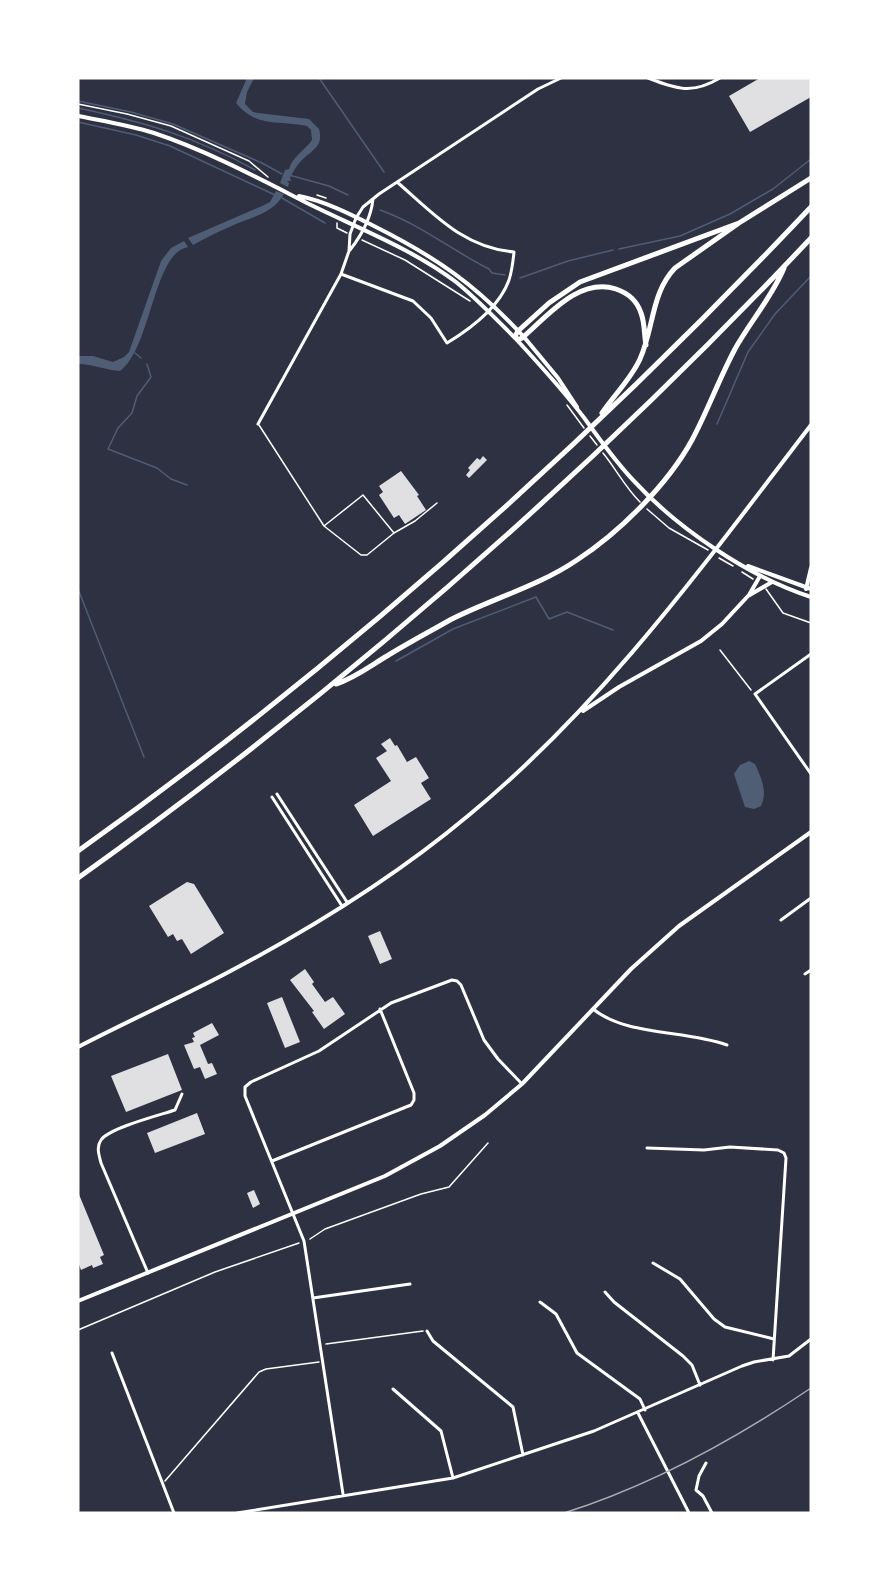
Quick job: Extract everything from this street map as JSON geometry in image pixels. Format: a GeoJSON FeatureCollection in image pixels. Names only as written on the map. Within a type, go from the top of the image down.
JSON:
{"type":"FeatureCollection","features":[{"type":"Feature","properties":{"kind":"highway"},"geometry":{"type":"LineString","coordinates":[[597,421],[628,379],[646,345],[657,297],[675,268],[811,178]]}},
{"type":"Feature","properties":{"kind":"highway"},"geometry":{"type":"LineString","coordinates":[[78,851],[195,765],[465,544],[684,338],[811,207]]}},
{"type":"Feature","properties":{"kind":"highway"},"geometry":{"type":"LineString","coordinates":[[646,345],[644,321],[633,299],[619,290],[602,287],[584,290],[560,304],[524,337],[518,340],[515,334],[554,298],[580,282],[739,224]]}},
{"type":"Feature","properties":{"kind":"highway"},"geometry":{"type":"LineString","coordinates":[[78,878],[216,777],[331,686],[471,567],[674,378],[811,238]]}},
{"type":"Feature","properties":{"kind":"highway"},"geometry":{"type":"LineString","coordinates":[[331,686],[351,680],[417,637],[554,574],[576,562],[606,539],[673,470],[688,446],[747,328],[777,285],[786,264]]}},
{"type":"Feature","properties":{"kind":"main road"},"geometry":{"type":"LineString","coordinates":[[78,116],[156,133],[271,182],[421,259],[481,303],[553,380],[584,418]]}},
{"type":"Feature","properties":{"kind":"main road"},"geometry":{"type":"LineString","coordinates":[[292,194],[326,204],[366,222],[426,253],[463,279],[524,337],[565,387],[612,460],[649,496],[703,540],[730,558],[772,582],[810,593]]}},
{"type":"Feature","properties":{"kind":"main road"},"geometry":{"type":"LineString","coordinates":[[78,1047],[225,974],[342,906],[399,868],[471,814],[580,713],[606,684],[684,591],[809,432],[811,425]]}},
{"type":"Feature","properties":{"kind":"main road"},"geometry":{"type":"LineString","coordinates":[[741,564],[806,587],[810,593]]}},
{"type":"Feature","properties":{"kind":"main road"},"geometry":{"type":"LineString","coordinates":[[810,593],[806,587],[811,568]]}},
{"type":"Feature","properties":{"kind":"main road"},"geometry":{"type":"LineString","coordinates":[[748,596],[760,576]]}},
{"type":"Feature","properties":{"kind":"main road"},"geometry":{"type":"LineString","coordinates":[[580,713],[619,687],[701,641],[722,624],[748,596],[772,582]]}},
{"type":"Feature","properties":{"kind":"main road"},"geometry":{"type":"LineString","coordinates":[[606,684],[614,688],[619,687]]}},
{"type":"Feature","properties":{"kind":"main road"},"geometry":{"type":"LineString","coordinates":[[78,1301],[385,1176],[416,1160],[485,1116],[542,1065],[630,969],[679,926],[811,832]]}},
{"type":"Feature","properties":{"kind":"street"},"geometry":{"type":"LineString","coordinates":[[349,251],[353,224],[363,207],[538,89],[561,78]]}},
{"type":"Feature","properties":{"kind":"street"},"geometry":{"type":"LineString","coordinates":[[648,78],[673,87],[687,89],[702,87],[720,78]]}},
{"type":"Feature","properties":{"kind":"street"},"geometry":{"type":"LineString","coordinates":[[340,274],[413,301],[431,318],[447,343],[472,327],[500,298],[510,279],[513,252],[485,248],[466,239],[397,182]]}},
{"type":"Feature","properties":{"kind":"street"},"geometry":{"type":"LineString","coordinates":[[258,424],[340,274],[349,251],[359,238],[372,209],[373,199]]}},
{"type":"Feature","properties":{"kind":"street"},"geometry":{"type":"LineString","coordinates":[[811,654],[755,694],[811,774]]}},
{"type":"Feature","properties":{"kind":"street"},"geometry":{"type":"LineString","coordinates":[[277,794],[347,902]]}},
{"type":"Feature","properties":{"kind":"street"},"geometry":{"type":"LineString","coordinates":[[272,797],[342,906]]}},
{"type":"Feature","properties":{"kind":"street"},"geometry":{"type":"LineString","coordinates":[[781,920],[811,898]]}},
{"type":"Feature","properties":{"kind":"street"},"geometry":{"type":"LineString","coordinates":[[805,974],[811,970]]}},
{"type":"Feature","properties":{"kind":"street"},"geometry":{"type":"LineString","coordinates":[[343,1494],[304,1241],[245,1096],[245,1088],[251,1082],[319,1051],[398,999],[446,981],[457,981],[463,989],[489,1048],[522,1084]]}},
{"type":"Feature","properties":{"kind":"street"},"geometry":{"type":"LineString","coordinates":[[272,1161],[411,1104],[414,1100],[414,1093],[380,1009]]}},
{"type":"Feature","properties":{"kind":"street"},"geometry":{"type":"LineString","coordinates":[[593,1009],[616,1023],[709,1039],[727,1045]]}},
{"type":"Feature","properties":{"kind":"street"},"geometry":{"type":"LineString","coordinates":[[147,1273],[101,1163],[98,1148],[102,1138],[121,1128],[175,1110],[182,1094]]}},
{"type":"Feature","properties":{"kind":"street"},"geometry":{"type":"LineString","coordinates":[[647,1148],[704,1150],[730,1147],[778,1150],[784,1153],[786,1158],[773,1360]]}},
{"type":"Feature","properties":{"kind":"street"},"geometry":{"type":"LineString","coordinates":[[653,1263],[686,1284],[714,1319],[725,1327],[774,1339]]}},
{"type":"Feature","properties":{"kind":"street"},"geometry":{"type":"LineString","coordinates":[[313,1298],[410,1284]]}},
{"type":"Feature","properties":{"kind":"street"},"geometry":{"type":"LineString","coordinates":[[605,1292],[614,1302],[693,1365],[700,1385]]}},
{"type":"Feature","properties":{"kind":"street"},"geometry":{"type":"LineString","coordinates":[[540,1302],[556,1314],[577,1353],[640,1400],[645,1410]]}},
{"type":"Feature","properties":{"kind":"street"},"geometry":{"type":"LineString","coordinates":[[427,1331],[433,1341],[513,1407],[523,1455]]}},
{"type":"Feature","properties":{"kind":"street"},"geometry":{"type":"LineString","coordinates":[[237,1513],[303,1503],[343,1494],[453,1478],[594,1431],[754,1362],[789,1356],[811,1339]]}},
{"type":"Feature","properties":{"kind":"street"},"geometry":{"type":"LineString","coordinates":[[112,1353],[174,1513]]}},
{"type":"Feature","properties":{"kind":"street"},"geometry":{"type":"LineString","coordinates":[[393,1389],[441,1431],[453,1478]]}},
{"type":"Feature","properties":{"kind":"street"},"geometry":{"type":"LineString","coordinates":[[638,1413],[689,1513]]}},
{"type":"Feature","properties":{"kind":"street"},"geometry":{"type":"LineString","coordinates":[[706,1463],[699,1476],[696,1490],[703,1496],[712,1513]]}},
{"type":"Feature","properties":{"kind":"lane"},"geometry":{"type":"LineString","coordinates":[[258,424],[324,526],[361,555],[368,555],[394,533],[415,521],[437,503]]}},
{"type":"Feature","properties":{"kind":"lane"},"geometry":{"type":"LineString","coordinates":[[324,526],[363,495],[394,533]]}},
{"type":"Feature","properties":{"kind":"path"},"geometry":{"type":"LineString","coordinates":[[78,104],[171,126],[249,161],[271,182]]}},
{"type":"Feature","properties":{"kind":"path"},"geometry":{"type":"LineString","coordinates":[[337,223],[337,228],[350,234]]}},
{"type":"Feature","properties":{"kind":"path"},"geometry":{"type":"LineString","coordinates":[[359,238],[405,260],[470,301]]}},
{"type":"Feature","properties":{"kind":"path"},"geometry":{"type":"LineString","coordinates":[[580,422],[585,428]]}},
{"type":"Feature","properties":{"kind":"path"},"geometry":{"type":"LineString","coordinates":[[590,435],[612,460],[620,478],[642,504],[669,528],[699,545]]}},
{"type":"Feature","properties":{"kind":"path"},"geometry":{"type":"LineString","coordinates":[[727,563],[734,567]]}},
{"type":"Feature","properties":{"kind":"path"},"geometry":{"type":"LineString","coordinates":[[741,571],[756,581]]}},
{"type":"Feature","properties":{"kind":"path"},"geometry":{"type":"LineString","coordinates":[[763,586],[783,613],[811,623]]}},
{"type":"Feature","properties":{"kind":"path"},"geometry":{"type":"LineString","coordinates":[[720,650],[752,690]]}},
{"type":"Feature","properties":{"kind":"path"},"geometry":{"type":"LineString","coordinates":[[310,1239],[325,1229],[421,1194],[449,1187],[488,1143]]}},
{"type":"Feature","properties":{"kind":"path"},"geometry":{"type":"LineString","coordinates":[[78,1330],[215,1272],[299,1243]]}},
{"type":"Feature","properties":{"kind":"path"},"geometry":{"type":"LineString","coordinates":[[326,1344],[427,1331]]}},
{"type":"Feature","properties":{"kind":"path"},"geometry":{"type":"LineString","coordinates":[[163,1483],[259,1372],[323,1361]]}},
{"type":"Feature","properties":{"kind":"water"},"geometry":{"type":"Polygon","coordinates":[[[247,78],[254,78],[247,92],[245,104],[253,112],[309,119],[319,129],[320,140],[316,148],[296,167],[290,178],[291,181],[287,181],[288,187],[280,183],[285,170],[289,169],[296,157],[312,140],[311,130],[307,126],[297,124],[260,120],[244,111],[236,103],[247,78]]]}},
{"type":"Feature","properties":{"kind":"water"},"geometry":{"type":"Polygon","coordinates":[[[276,191],[284,194],[275,206],[263,213],[193,245],[188,238],[270,202],[276,191]]]}},
{"type":"Feature","properties":{"kind":"water"},"geometry":{"type":"Polygon","coordinates":[[[184,241],[188,247],[176,253],[167,266],[131,359],[120,371],[78,364],[78,356],[93,356],[113,362],[129,352],[161,261],[171,248],[184,241]]]}},
{"type":"Feature","properties":{"kind":"water"},"geometry":{"type":"Polygon","coordinates":[[[749,761],[755,764],[764,790],[761,806],[754,809],[745,807],[734,774],[740,765],[749,761]]]}},
{"type":"Feature","properties":{"kind":"building"},"geometry":{"type":"Polygon","coordinates":[[[760,78],[811,78],[811,97],[750,132],[729,96],[760,78]]]}},
{"type":"Feature","properties":{"kind":"building"},"geometry":{"type":"Polygon","coordinates":[[[483,456],[487,460],[469,478],[466,475],[470,470],[468,468],[477,458],[480,460],[483,456]]]}},
{"type":"Feature","properties":{"kind":"building"},"geometry":{"type":"Polygon","coordinates":[[[401,471],[419,495],[417,496],[426,510],[405,524],[399,515],[394,518],[379,495],[383,492],[379,486],[401,471]]]}},
{"type":"Feature","properties":{"kind":"building"},"geometry":{"type":"Polygon","coordinates":[[[390,738],[407,762],[416,757],[429,778],[421,783],[431,799],[373,836],[354,805],[391,781],[376,758],[387,751],[381,744],[390,738]]]}},
{"type":"Feature","properties":{"kind":"building"},"geometry":{"type":"Polygon","coordinates":[[[187,882],[194,884],[224,933],[191,954],[182,939],[177,941],[173,934],[168,937],[149,906],[187,882]]]}},
{"type":"Feature","properties":{"kind":"building"},"geometry":{"type":"Polygon","coordinates":[[[380,931],[392,959],[380,964],[368,936],[380,931]]]}},
{"type":"Feature","properties":{"kind":"building"},"geometry":{"type":"Polygon","coordinates":[[[305,969],[325,1002],[333,997],[345,1014],[324,1029],[312,1012],[314,1011],[290,980],[305,969]]]}},
{"type":"Feature","properties":{"kind":"building"},"geometry":{"type":"Polygon","coordinates":[[[282,997],[300,1042],[285,1048],[267,1003],[282,997]]]}},
{"type":"Feature","properties":{"kind":"building"},"geometry":{"type":"Polygon","coordinates":[[[212,1023],[219,1035],[200,1045],[208,1064],[212,1063],[217,1074],[205,1079],[200,1067],[194,1069],[184,1045],[194,1042],[193,1033],[212,1023]]]}},
{"type":"Feature","properties":{"kind":"building"},"geometry":{"type":"Polygon","coordinates":[[[168,1054],[182,1090],[126,1112],[111,1076],[168,1054]]]}},
{"type":"Feature","properties":{"kind":"building"},"geometry":{"type":"Polygon","coordinates":[[[197,1113],[205,1134],[155,1153],[147,1133],[197,1113]]]}},
{"type":"Feature","properties":{"kind":"building"},"geometry":{"type":"Polygon","coordinates":[[[254,1190],[260,1204],[253,1208],[247,1193],[254,1190]]]}},
{"type":"Feature","properties":{"kind":"building"},"geometry":{"type":"Polygon","coordinates":[[[78,1192],[104,1255],[100,1257],[103,1264],[93,1268],[92,1265],[81,1270],[78,1262],[78,1192]]]}},
{"type":"Feature","properties":{"kind":"waterway"},"geometry":{"type":"LineString","coordinates":[[319,78],[384,172]]}},
{"type":"Feature","properties":{"kind":"waterway"},"geometry":{"type":"LineString","coordinates":[[78,101],[173,124],[282,174]]}},
{"type":"Feature","properties":{"kind":"waterway"},"geometry":{"type":"LineString","coordinates":[[78,108],[169,132],[212,148],[255,170]]}},
{"type":"Feature","properties":{"kind":"waterway"},"geometry":{"type":"LineString","coordinates":[[78,122],[136,135],[170,146],[275,195]]}},
{"type":"Feature","properties":{"kind":"waterway"},"geometry":{"type":"LineString","coordinates":[[619,249],[680,236],[730,214],[773,189],[811,159]]}},
{"type":"Feature","properties":{"kind":"waterway"},"geometry":{"type":"LineString","coordinates":[[289,175],[329,186],[348,195]]}},
{"type":"Feature","properties":{"kind":"waterway"},"geometry":{"type":"LineString","coordinates":[[282,198],[325,223]]}},
{"type":"Feature","properties":{"kind":"waterway"},"geometry":{"type":"LineString","coordinates":[[380,210],[423,230],[489,269],[492,273],[505,275]]}},
{"type":"Feature","properties":{"kind":"waterway"},"geometry":{"type":"LineString","coordinates":[[520,278],[568,261],[613,250]]}},
{"type":"Feature","properties":{"kind":"waterway"},"geometry":{"type":"LineString","coordinates":[[717,424],[748,352],[775,314],[811,276]]}},
{"type":"Feature","properties":{"kind":"waterway"},"geometry":{"type":"LineString","coordinates":[[135,353],[141,358]]}},
{"type":"Feature","properties":{"kind":"waterway"},"geometry":{"type":"LineString","coordinates":[[147,364],[151,377],[137,396],[132,413],[118,428],[108,449],[157,468],[171,479],[187,485]]}},
{"type":"Feature","properties":{"kind":"waterway"},"geometry":{"type":"LineString","coordinates":[[78,589],[144,757]]}},
{"type":"Feature","properties":{"kind":"waterway"},"geometry":{"type":"LineString","coordinates":[[396,661],[453,629],[536,597],[549,619],[567,612],[613,630]]}},
{"type":"Feature","properties":{"kind":"railway"},"geometry":{"type":"LineString","coordinates":[[564,1513],[661,1475],[752,1426],[811,1388]]}}]}
